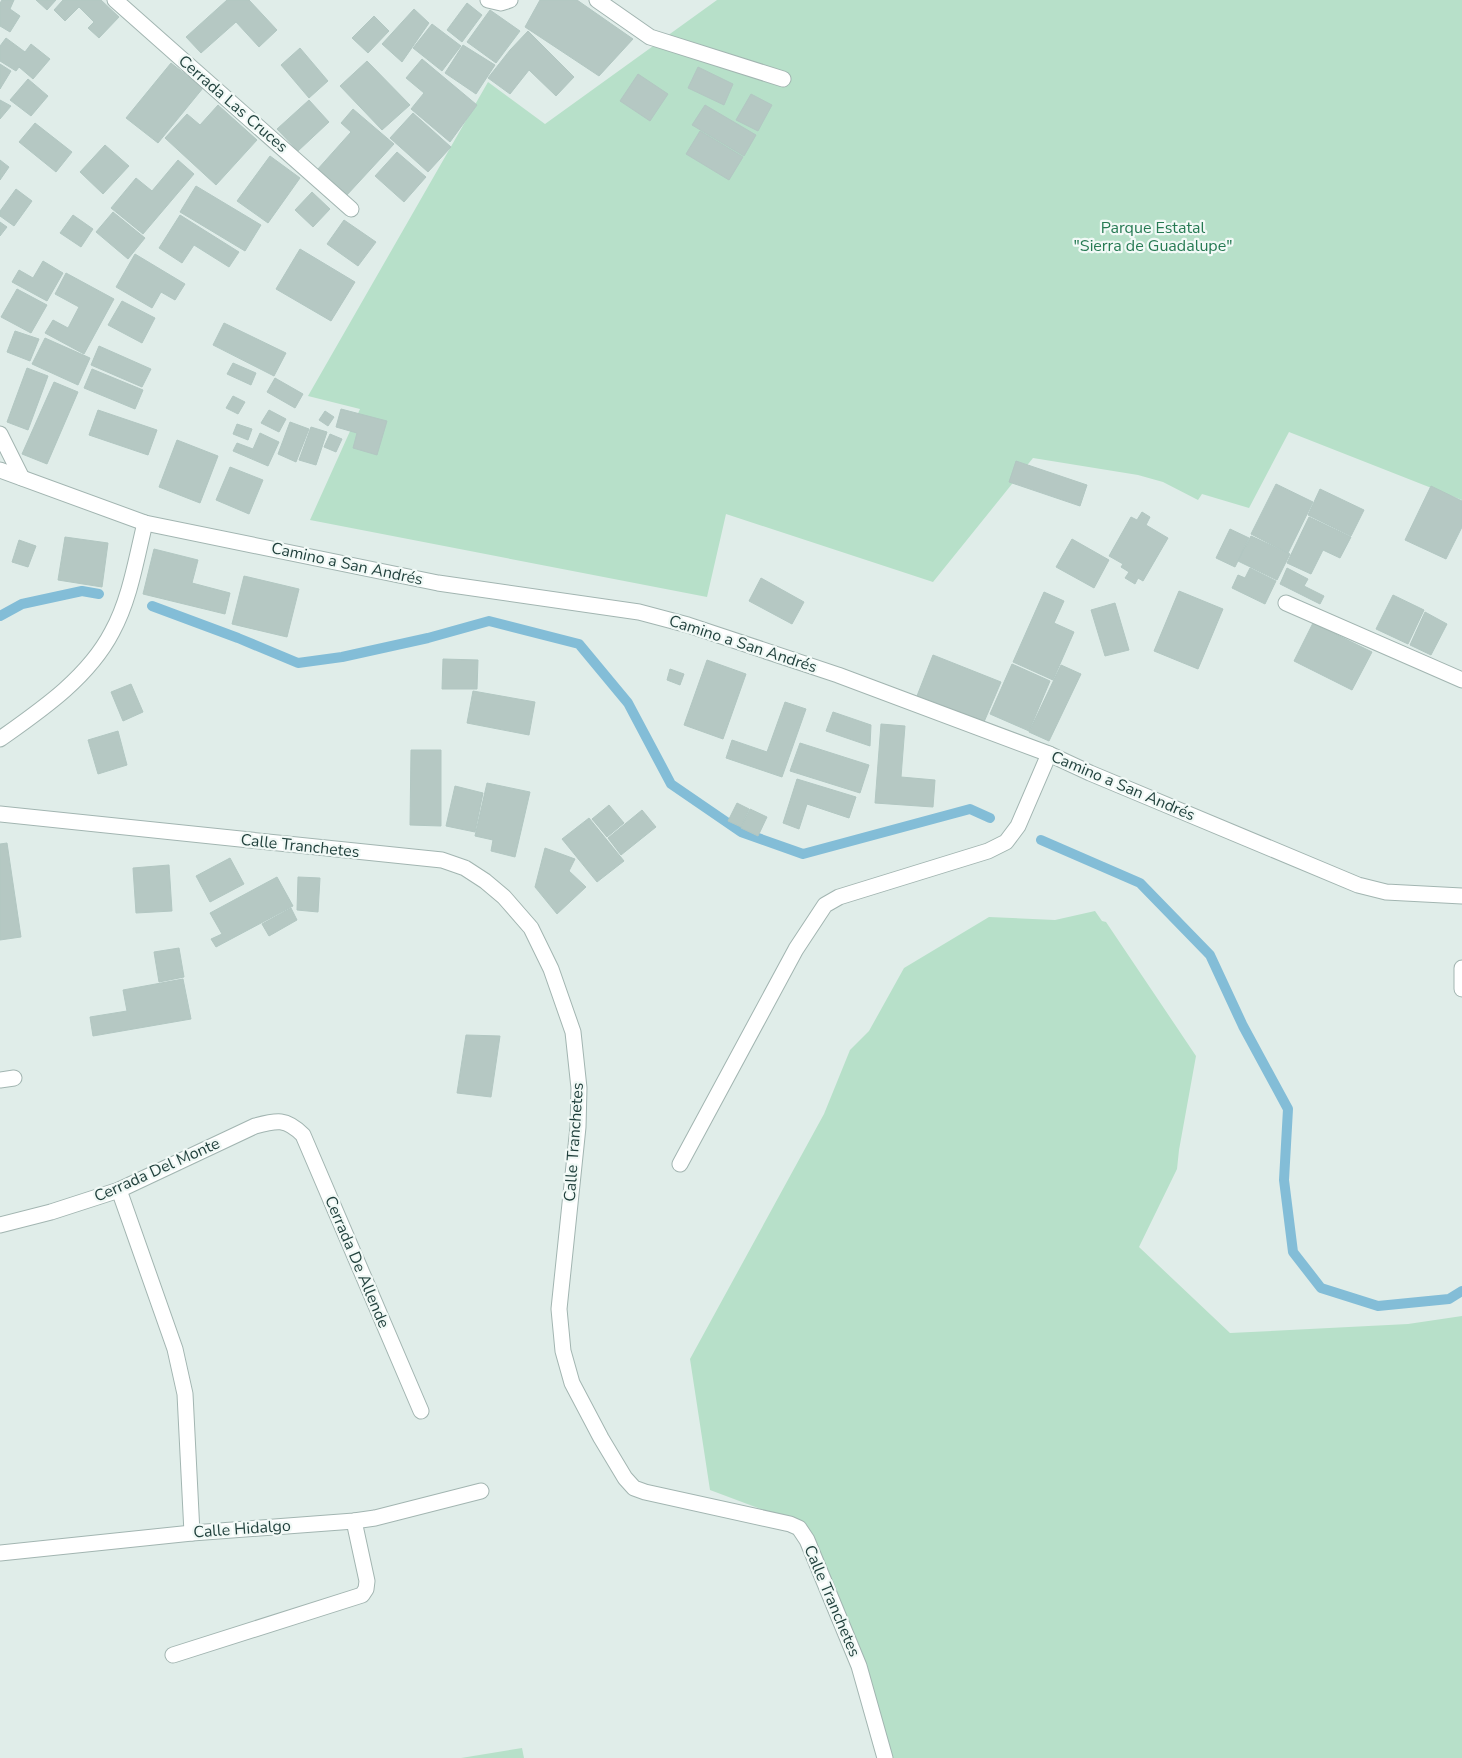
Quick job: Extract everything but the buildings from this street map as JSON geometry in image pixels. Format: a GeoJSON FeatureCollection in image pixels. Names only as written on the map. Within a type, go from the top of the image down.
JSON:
{"type":"FeatureCollection","features":[{"type":"Feature","properties":{"kind":"street","name":"Cerrada Las Cruces"},"geometry":{"type":"LineString","coordinates":[[115,0],[351,209]]}},
{"type":"Feature","properties":{"kind":"street"},"geometry":{"type":"LineString","coordinates":[[488,0],[501,3],[510,0]]}},
{"type":"Feature","properties":{"kind":"street"},"geometry":{"type":"LineString","coordinates":[[597,0],[650,37],[783,79]]}},
{"type":"Feature","properties":{"kind":"street"},"geometry":{"type":"LineString","coordinates":[[0,434],[22,478]]}},
{"type":"Feature","properties":{"kind":"street","name":"Camino a San Andrés"},"geometry":{"type":"LineString","coordinates":[[0,470],[145,523],[438,583],[640,612],[688,625],[838,675],[1049,754],[1358,885],[1386,892],[1462,896]]}},
{"type":"Feature","properties":{"kind":"street"},"geometry":{"type":"LineString","coordinates":[[0,740],[52,702],[91,663],[112,633],[126,598],[145,523]]}},
{"type":"Feature","properties":{"kind":"street"},"geometry":{"type":"LineString","coordinates":[[1286,603],[1462,680]]}},
{"type":"Feature","properties":{"kind":"street"},"geometry":{"type":"LineString","coordinates":[[680,1164],[796,948],[825,905],[839,897],[988,851],[1006,842],[1018,826],[1049,754]]}},
{"type":"Feature","properties":{"kind":"street","name":"Calle Tranchetes"},"geometry":{"type":"LineString","coordinates":[[0,814],[442,860],[465,868],[485,881],[504,897],[531,928],[551,969],[573,1032],[579,1088],[578,1127],[559,1309],[563,1351],[572,1383],[601,1438],[634,1488],[790,1524],[799,1528],[807,1540],[859,1666],[885,1758]]}},
{"type":"Feature","properties":{"kind":"street"},"geometry":{"type":"LineString","coordinates":[[1462,968],[1462,989]]}},
{"type":"Feature","properties":{"kind":"street","name":"Cerrada Del Monte"},"geometry":{"type":"LineString","coordinates":[[0,1225],[51,1212],[119,1190],[255,1126],[271,1122],[284,1122]]}},
{"type":"Feature","properties":{"kind":"street","name":"Cerrada De Allende"},"geometry":{"type":"LineString","coordinates":[[284,1122],[293,1126],[303,1135],[421,1411]]}},
{"type":"Feature","properties":{"kind":"street"},"geometry":{"type":"LineString","coordinates":[[119,1190],[175,1349],[186,1394],[192,1533]]}},
{"type":"Feature","properties":{"kind":"street","name":"Calle Hidalgo"},"geometry":{"type":"LineString","coordinates":[[0,1552],[192,1533],[354,1521],[375,1518],[481,1490]]}},
{"type":"Feature","properties":{"kind":"street"},"geometry":{"type":"LineString","coordinates":[[172,1655],[362,1595],[366,1589],[367,1581],[354,1521]]}},
{"type":"Feature","properties":{"kind":"green space","name":"Parque Estatal \"Sierra de Guadalupe\""},"geometry":{"type":"Polygon","coordinates":[[[717,0],[1462,0],[1462,500],[1289,432],[1249,508],[1202,494],[1198,500],[1163,482],[1138,475],[1033,458],[933,582],[726,514],[707,597],[310,520],[360,409],[308,396],[488,82],[545,124],[717,0]]]}},
{"type":"Feature","properties":{"kind":"green space"},"geometry":{"type":"Polygon","coordinates":[[[1095,911],[1102,921],[1106,922],[1196,1056],[1177,1169],[1139,1247],[1230,1333],[1408,1324],[1462,1316],[1462,1758],[883,1758],[815,1560],[777,1515],[710,1490],[690,1359],[824,1114],[850,1050],[869,1031],[904,968],[989,917],[1055,920],[1095,911]]]}},
{"type":"Feature","properties":{"kind":"green space"},"geometry":{"type":"Polygon","coordinates":[[[522,1748],[524,1758],[461,1758],[522,1748]]]}},
{"type":"Feature","properties":{"kind":"waterway"},"geometry":{"type":"LineString","coordinates":[[0,616],[22,604],[82,591],[99,594]]}},
{"type":"Feature","properties":{"kind":"waterway"},"geometry":{"type":"LineString","coordinates":[[152,606],[298,663],[342,657],[428,638],[489,621],[579,644],[628,703],[671,784],[741,832],[803,854],[970,809],[990,818]]}},
{"type":"Feature","properties":{"kind":"waterway"},"geometry":{"type":"LineString","coordinates":[[1041,840],[1140,883],[1210,955],[1243,1026],[1288,1109],[1284,1180],[1293,1252],[1321,1288],[1378,1306],[1449,1299],[1462,1291]]}}]}
